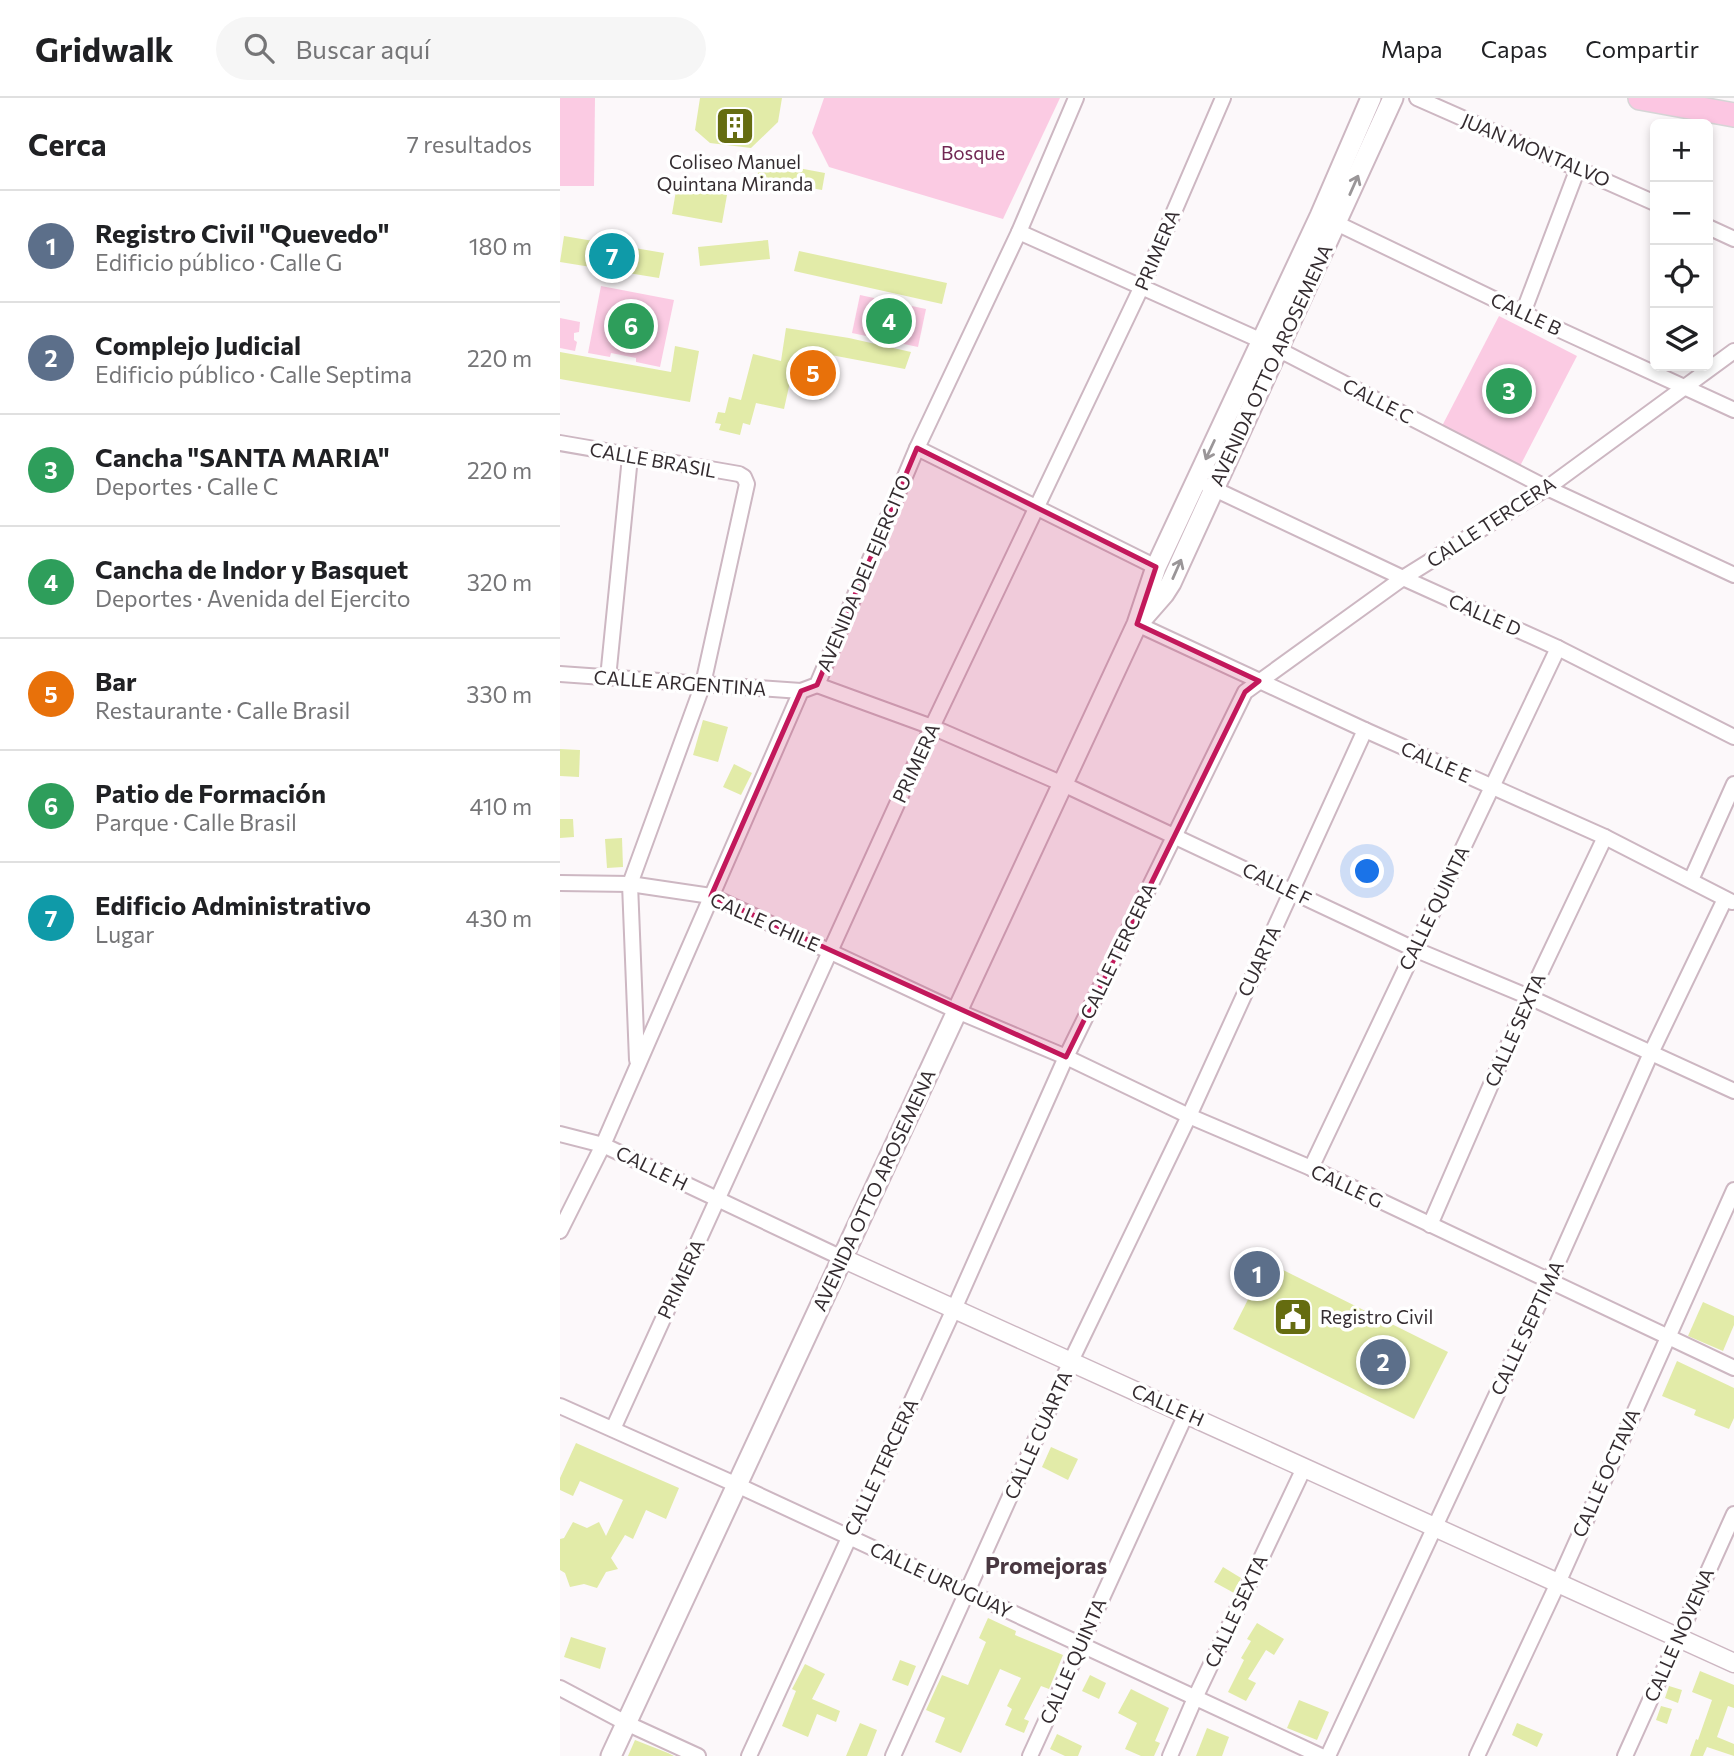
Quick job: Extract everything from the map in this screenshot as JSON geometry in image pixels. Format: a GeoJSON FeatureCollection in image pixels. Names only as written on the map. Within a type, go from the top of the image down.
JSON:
{"type":"FeatureCollection","features":[{"type":"Feature","properties":{"kind":"highway"},"geometry":{"type":"LineString","coordinates":[[1640,98],[1734,115]]}},
{"type":"Feature","properties":{"kind":"main road","name":"AVENIDA OTTO AROSEMENA"},"geometry":{"type":"LineString","coordinates":[[1328,220],[1371,98]]}},
{"type":"Feature","properties":{"kind":"main road","name":"AVENIDA OTTO AROSEMENA"},"geometry":{"type":"LineString","coordinates":[[611,1756],[1137,624],[1156,566],[1205,484],[1328,220],[1393,98]]}},
{"type":"Feature","properties":{"kind":"main road","name":"AVENIDA OTTO AROSEMENA"},"geometry":{"type":"LineString","coordinates":[[1137,624],[1171,583],[1205,484]]}},
{"type":"Feature","properties":{"kind":"street","name":"AVENIDA DEL EJERCITO"},"geometry":{"type":"LineString","coordinates":[[560,1231],[603,1144],[801,691],[817,685],[917,448],[1019,232],[1076,98]]}},
{"type":"Feature","properties":{"kind":"street","name":"PRIMERA"},"geometry":{"type":"LineString","coordinates":[[612,1429],[932,727],[1142,286],[1223,98]]}},
{"type":"Feature","properties":{"kind":"street","name":"JUAN MONTALVO"},"geometry":{"type":"LineString","coordinates":[[1417,98],[1650,201]]}},
{"type":"Feature","properties":{"kind":"street"},"geometry":{"type":"LineString","coordinates":[[1523,313],[1578,168]]}},
{"type":"Feature","properties":{"kind":"street","name":"CALLE B"},"geometry":{"type":"LineString","coordinates":[[1328,220],[1734,410]]}},
{"type":"Feature","properties":{"kind":"street"},"geometry":{"type":"LineString","coordinates":[[1713,229],[1734,239]]}},
{"type":"Feature","properties":{"kind":"street","name":"CALLE C"},"geometry":{"type":"LineString","coordinates":[[1019,232],[1270,346],[1547,488],[1734,575]]}},
{"type":"Feature","properties":{"kind":"street","name":"CALLE TERCERA"},"geometry":{"type":"LineString","coordinates":[[749,1756],[1066,1057],[1245,692],[1403,578],[1547,488],[1734,351]]}},
{"type":"Feature","properties":{"kind":"street","name":"CALLE BRASIL"},"geometry":{"type":"LineString","coordinates":[[560,443],[744,477],[747,484],[703,684]]}},
{"type":"Feature","properties":{"kind":"street"},"geometry":{"type":"LineString","coordinates":[[917,448],[1156,566]]}},
{"type":"Feature","properties":{"kind":"street"},"geometry":{"type":"LineString","coordinates":[[608,678],[630,457]]}},
{"type":"Feature","properties":{"kind":"street","name":"CALLE D"},"geometry":{"type":"LineString","coordinates":[[1205,484],[1558,648],[1734,737]]}},
{"type":"Feature","properties":{"kind":"street","name":"CALLE E"},"geometry":{"type":"LineString","coordinates":[[1137,624],[1605,837],[1730,901]]}},
{"type":"Feature","properties":{"kind":"street","name":"CALLE QUINTA"},"geometry":{"type":"LineString","coordinates":[[1311,1168],[1558,648]]}},
{"type":"Feature","properties":{"kind":"street","name":"CALLE ARGENTINA"},"geometry":{"type":"LineString","coordinates":[[560,674],[801,691]]}},
{"type":"Feature","properties":{"kind":"street"},"geometry":{"type":"LineString","coordinates":[[637,1066],[631,884],[703,684]]}},
{"type":"Feature","properties":{"kind":"street","name":"CALLE F"},"geometry":{"type":"LineString","coordinates":[[817,685],[932,727],[1063,783],[1414,949],[1529,997],[1734,1091]]}},
{"type":"Feature","properties":{"kind":"street","name":"CUARTA"},"geometry":{"type":"LineString","coordinates":[[1189,1116],[1366,730]]}},
{"type":"Feature","properties":{"kind":"street"},"geometry":{"type":"LineString","coordinates":[[1691,880],[1734,784]]}},
{"type":"Feature","properties":{"kind":"street","name":"CALLE SEXTA"},"geometry":{"type":"LineString","coordinates":[[1430,1225],[1529,997],[1605,837]]}},
{"type":"Feature","properties":{"kind":"street","name":"CALLE CHILE"},"geometry":{"type":"LineString","coordinates":[[560,883],[631,884],[711,896],[957,1011]]}},
{"type":"Feature","properties":{"kind":"street","name":"CALLE SEPTIMA"},"geometry":{"type":"LineString","coordinates":[[1328,1756],[1549,1282],[1651,1053],[1730,901]]}},
{"type":"Feature","properties":{"kind":"street","name":"CALLE G"},"geometry":{"type":"LineString","coordinates":[[957,1011],[1066,1057],[1189,1116],[1311,1168],[1734,1368]]}},
{"type":"Feature","properties":{"kind":"street","name":"CALLE CUARTA"},"geometry":{"type":"LineString","coordinates":[[893,1756],[1071,1362],[1189,1116]]}},
{"type":"Feature","properties":{"kind":"street","name":"CALLE H"},"geometry":{"type":"LineString","coordinates":[[560,1134],[603,1144],[842,1258],[1734,1663]]}},
{"type":"Feature","properties":{"kind":"street","name":"CALLE OCTAVA"},"geometry":{"type":"LineString","coordinates":[[1477,1756],[1558,1583],[1734,1190]]}},
{"type":"Feature","properties":{"kind":"street","name":"CALLE URUGUAY"},"geometry":{"type":"LineString","coordinates":[[560,1406],[737,1485],[1321,1756]]}},
{"type":"Feature","properties":{"kind":"street","name":"CALLE QUINTA"},"geometry":{"type":"LineString","coordinates":[[1030,1756],[1186,1414]]}},
{"type":"Feature","properties":{"kind":"street","name":"CALLE SEXTA"},"geometry":{"type":"LineString","coordinates":[[1170,1756],[1304,1468]]}},
{"type":"Feature","properties":{"kind":"street","name":"CALLE NOVENA"},"geometry":{"type":"LineString","coordinates":[[1625,1756],[1734,1514]]}},
{"type":"Feature","properties":{"kind":"street"},"geometry":{"type":"LineString","coordinates":[[560,1688],[626,1723],[698,1756]]}},
{"type":"Feature","properties":{"kind":"highlighted area"},"geometry":{"type":"Polygon","coordinates":[[[917,448],[1156,567],[1137,624],[1259,681],[1245,692],[1066,1057],[711,896],[801,691],[817,685],[917,448]]]}},
{"type":"Feature","properties":{"kind":"green space"},"geometry":{"type":"Polygon","coordinates":[[[560,98],[595,98],[594,186],[560,186],[560,98]]]}},
{"type":"Feature","properties":{"kind":"green space","name":"Bosque"},"geometry":{"type":"Polygon","coordinates":[[[824,98],[1060,98],[1003,219],[829,167],[812,133],[824,98]]]}},
{"type":"Feature","properties":{"kind":"green space"},"geometry":{"type":"Polygon","coordinates":[[[601,286],[674,300],[660,367],[611,353],[610,357],[588,353],[601,286]]]}},
{"type":"Feature","properties":{"kind":"green space"},"geometry":{"type":"Polygon","coordinates":[[[860,295],[926,309],[918,347],[852,333],[860,295]]]}},
{"type":"Feature","properties":{"kind":"green space"},"geometry":{"type":"Polygon","coordinates":[[[1499,316],[1577,356],[1520,466],[1442,426],[1499,316]]]}},
{"type":"Feature","properties":{"kind":"green space"},"geometry":{"type":"Polygon","coordinates":[[[560,318],[580,322],[579,332],[574,333],[574,340],[577,342],[575,351],[560,348],[560,318]]]}},
{"type":"Feature","properties":{"kind":"building","name":"Coliseo Manuel Quintana Miranda"},"geometry":{"type":"Polygon","coordinates":[[[700,98],[782,98],[778,122],[751,148],[710,143],[695,130],[700,98]]]}},
{"type":"Feature","properties":{"kind":"building"},"geometry":{"type":"Polygon","coordinates":[[[760,161],[825,173],[822,190],[757,178],[760,161]]]}},
{"type":"Feature","properties":{"kind":"building"},"geometry":{"type":"Polygon","coordinates":[[[677,185],[727,195],[722,223],[672,214],[677,185]]]}},
{"type":"Feature","properties":{"kind":"building"},"geometry":{"type":"Polygon","coordinates":[[[564,236],[664,253],[659,278],[560,262],[564,236]]]}},
{"type":"Feature","properties":{"kind":"building"},"geometry":{"type":"Polygon","coordinates":[[[768,240],[770,259],[700,266],[698,247],[768,240]]]}},
{"type":"Feature","properties":{"kind":"building"},"geometry":{"type":"Polygon","coordinates":[[[799,251],[947,283],[942,304],[794,271],[799,251]]]}},
{"type":"Feature","properties":{"kind":"building"},"geometry":{"type":"Polygon","coordinates":[[[786,328],[911,352],[905,369],[831,355],[834,382],[821,400],[804,394],[790,382],[784,409],[756,403],[750,425],[743,423],[740,435],[719,430],[721,424],[715,423],[718,412],[725,413],[729,397],[741,400],[753,354],[781,361],[786,328]]]}},
{"type":"Feature","properties":{"kind":"building"},"geometry":{"type":"Polygon","coordinates":[[[675,346],[699,351],[690,402],[560,379],[560,352],[671,372],[675,346]]]}},
{"type":"Feature","properties":{"kind":"building"},"geometry":{"type":"Polygon","coordinates":[[[703,720],[728,727],[718,762],[693,755],[703,720]]]}},
{"type":"Feature","properties":{"kind":"building"},"geometry":{"type":"Polygon","coordinates":[[[560,749],[580,750],[579,777],[560,776],[560,749]]]}},
{"type":"Feature","properties":{"kind":"building"},"geometry":{"type":"Polygon","coordinates":[[[734,764],[752,773],[741,795],[723,787],[734,764]]]}},
{"type":"Feature","properties":{"kind":"building"},"geometry":{"type":"Polygon","coordinates":[[[560,819],[573,819],[574,837],[560,838],[560,819]]]}},
{"type":"Feature","properties":{"kind":"building"},"geometry":{"type":"Polygon","coordinates":[[[622,838],[623,867],[607,868],[605,839],[622,838]]]}},
{"type":"Feature","properties":{"kind":"building"},"geometry":{"type":"Polygon","coordinates":[[[1267,1262],[1448,1352],[1414,1419],[1233,1329],[1267,1262]]]}},
{"type":"Feature","properties":{"kind":"building"},"geometry":{"type":"Polygon","coordinates":[[[1703,1302],[1734,1316],[1734,1325],[1723,1351],[1688,1336],[1703,1302]]]}},
{"type":"Feature","properties":{"kind":"building"},"geometry":{"type":"Polygon","coordinates":[[[1677,1361],[1734,1388],[1734,1418],[1729,1429],[1694,1415],[1696,1410],[1662,1396],[1677,1361]]]}},
{"type":"Feature","properties":{"kind":"building"},"geometry":{"type":"Polygon","coordinates":[[[576,1443],[679,1488],[666,1519],[646,1510],[633,1539],[625,1535],[611,1558],[618,1569],[606,1572],[597,1588],[584,1584],[570,1587],[565,1573],[560,1570],[560,1539],[564,1538],[573,1522],[587,1528],[599,1522],[606,1536],[623,1500],[580,1481],[573,1496],[560,1490],[560,1478],[576,1443]]]}},
{"type":"Feature","properties":{"kind":"building"},"geometry":{"type":"Polygon","coordinates":[[[1051,1447],[1078,1459],[1068,1480],[1042,1467],[1051,1447]]]}},
{"type":"Feature","properties":{"kind":"building"},"geometry":{"type":"Polygon","coordinates":[[[1223,1567],[1241,1578],[1234,1593],[1214,1582],[1223,1567]]]}},
{"type":"Feature","properties":{"kind":"building"},"geometry":{"type":"Polygon","coordinates":[[[988,1618],[1016,1631],[1015,1635],[1063,1655],[1049,1689],[1041,1686],[1024,1719],[1029,1721],[1024,1733],[1005,1725],[1012,1709],[1007,1706],[1021,1678],[1000,1669],[961,1753],[935,1742],[945,1718],[926,1710],[942,1675],[968,1685],[986,1642],[979,1638],[988,1618]]]}},
{"type":"Feature","properties":{"kind":"building"},"geometry":{"type":"Polygon","coordinates":[[[1257,1623],[1284,1639],[1274,1655],[1266,1650],[1248,1679],[1256,1683],[1246,1701],[1228,1692],[1244,1660],[1241,1658],[1251,1641],[1247,1639],[1257,1623]]]}},
{"type":"Feature","properties":{"kind":"building"},"geometry":{"type":"Polygon","coordinates":[[[571,1637],[606,1648],[600,1669],[564,1657],[571,1637]]]}},
{"type":"Feature","properties":{"kind":"building"},"geometry":{"type":"Polygon","coordinates":[[[900,1660],[916,1666],[908,1686],[892,1680],[900,1660]]]}},
{"type":"Feature","properties":{"kind":"building"},"geometry":{"type":"Polygon","coordinates":[[[805,1664],[825,1674],[812,1699],[840,1711],[836,1722],[817,1714],[808,1737],[782,1726],[796,1691],[792,1689],[805,1664]]]}},
{"type":"Feature","properties":{"kind":"building"},"geometry":{"type":"Polygon","coordinates":[[[1700,1671],[1734,1685],[1734,1708],[1728,1706],[1717,1737],[1734,1744],[1734,1756],[1707,1747],[1703,1756],[1690,1756],[1712,1700],[1692,1692],[1700,1671]]]}},
{"type":"Feature","properties":{"kind":"building"},"geometry":{"type":"Polygon","coordinates":[[[1090,1675],[1106,1683],[1099,1699],[1082,1691],[1090,1675]]]}},
{"type":"Feature","properties":{"kind":"building"},"geometry":{"type":"Polygon","coordinates":[[[1669,1686],[1682,1690],[1678,1703],[1665,1698],[1669,1686]]]}},
{"type":"Feature","properties":{"kind":"building"},"geometry":{"type":"Polygon","coordinates":[[[1131,1689],[1169,1708],[1155,1741],[1160,1743],[1154,1756],[1141,1756],[1125,1749],[1137,1723],[1118,1713],[1131,1689]]]}},
{"type":"Feature","properties":{"kind":"building"},"geometry":{"type":"Polygon","coordinates":[[[1299,1700],[1329,1712],[1317,1740],[1287,1728],[1299,1700]]]}},
{"type":"Feature","properties":{"kind":"building"},"geometry":{"type":"Polygon","coordinates":[[[1661,1706],[1672,1709],[1667,1724],[1656,1720],[1661,1706]]]}},
{"type":"Feature","properties":{"kind":"building"},"geometry":{"type":"Polygon","coordinates":[[[860,1723],[877,1730],[867,1756],[846,1756],[860,1723]]]}},
{"type":"Feature","properties":{"kind":"building"},"geometry":{"type":"Polygon","coordinates":[[[1517,1723],[1543,1734],[1537,1747],[1512,1735],[1517,1723]]]}},
{"type":"Feature","properties":{"kind":"building"},"geometry":{"type":"Polygon","coordinates":[[[1207,1728],[1229,1737],[1222,1756],[1196,1756],[1207,1728]]]}},
{"type":"Feature","properties":{"kind":"building"},"geometry":{"type":"Polygon","coordinates":[[[1057,1734],[1082,1746],[1078,1756],[1065,1756],[1050,1749],[1057,1734]]]}},
{"type":"Feature","properties":{"kind":"building"},"geometry":{"type":"Polygon","coordinates":[[[635,1740],[668,1753],[674,1756],[628,1756],[635,1740]]]}},
{"type":"Feature","properties":{"kind":"place","name":"Coliseo Manuel Quintana Miranda"},"geometry":{"type":"Point","coordinates":[735,126]}},
{"type":"Feature","properties":{"kind":"place","name":"Edificio Administrativo"},"geometry":{"type":"Point","coordinates":[612,256]}},
{"type":"Feature","properties":{"kind":"place","name":"Cancha de Indor y Basquet"},"geometry":{"type":"Point","coordinates":[889,321]}},
{"type":"Feature","properties":{"kind":"place","name":"Patio de Formación"},"geometry":{"type":"Point","coordinates":[631,326]}},
{"type":"Feature","properties":{"kind":"place","name":"Bar"},"geometry":{"type":"Point","coordinates":[813,373]}},
{"type":"Feature","properties":{"kind":"place","name":"Cancha \"SANTA MARIA\""},"geometry":{"type":"Point","coordinates":[1509,391]}},
{"type":"Feature","properties":{"kind":"place","name":"Registro Civil \"Quevedo\""},"geometry":{"type":"Point","coordinates":[1257,1274]}},
{"type":"Feature","properties":{"kind":"place","name":"Registro Civil"},"geometry":{"type":"Point","coordinates":[1293,1317]}},
{"type":"Feature","properties":{"kind":"place","name":"Complejo Judicial"},"geometry":{"type":"Point","coordinates":[1383,1362]}},
{"type":"Feature","properties":{"kind":"district","name":"Promejoras"},"geometry":{"type":"Point","coordinates":[1046,1566]}}]}
